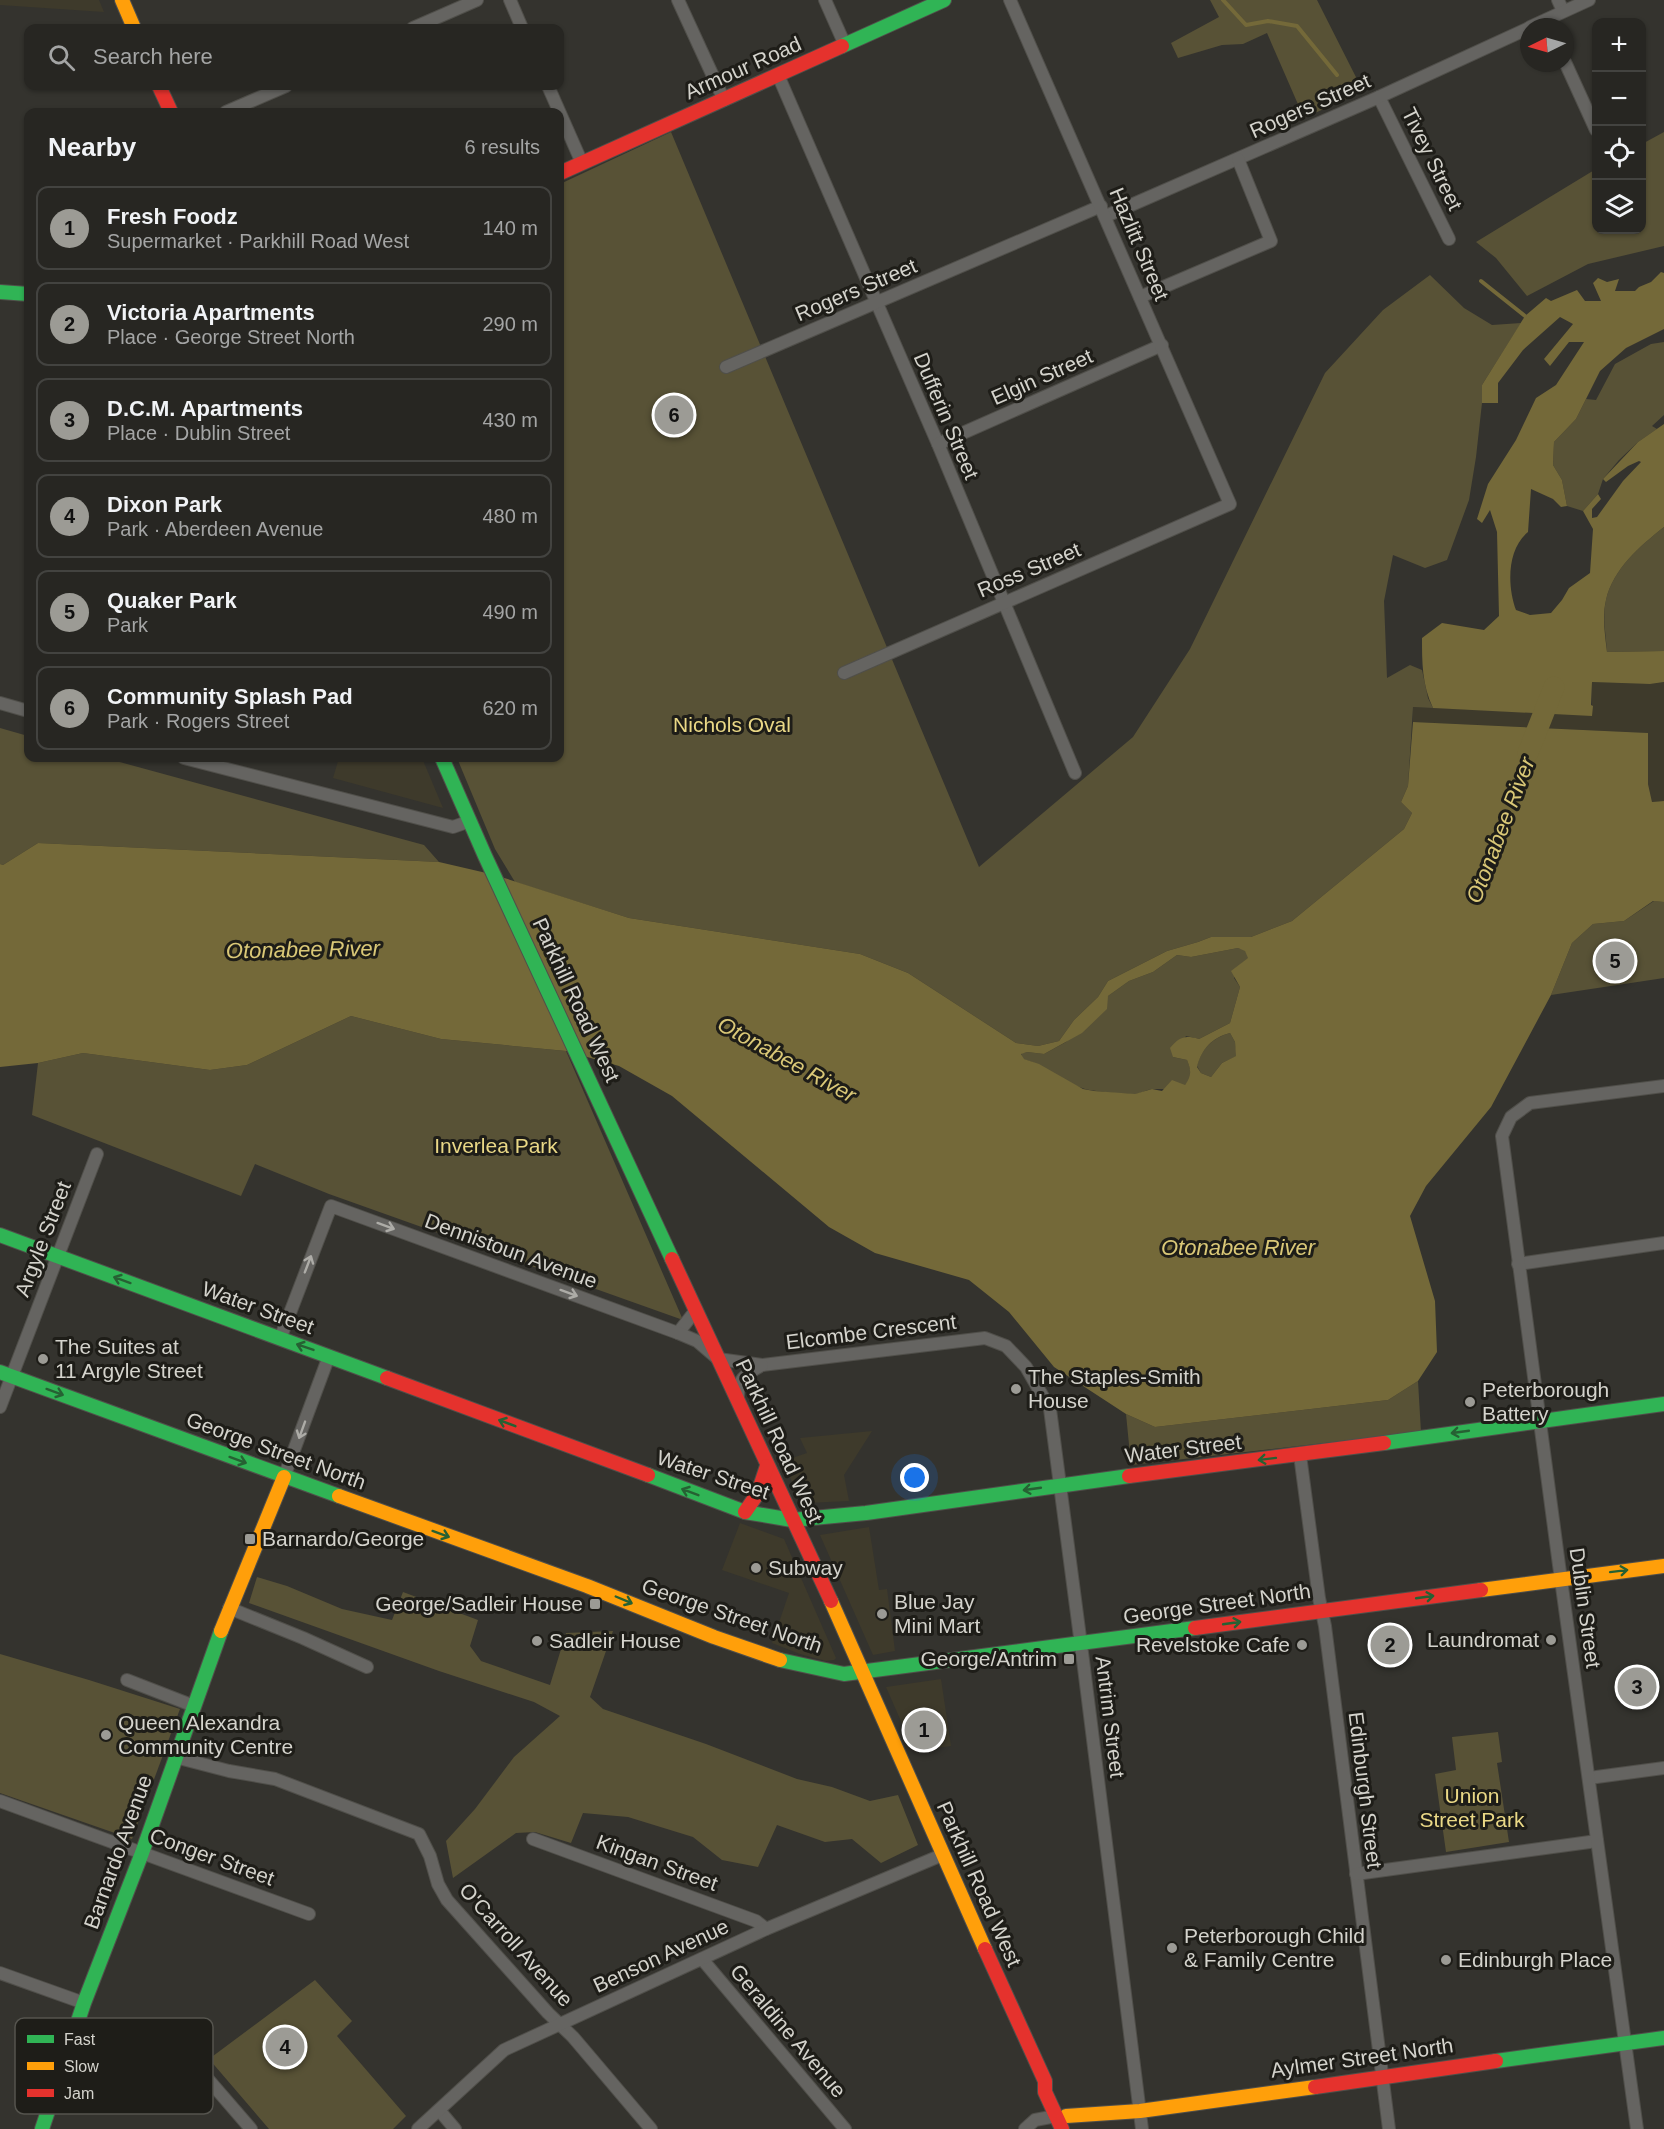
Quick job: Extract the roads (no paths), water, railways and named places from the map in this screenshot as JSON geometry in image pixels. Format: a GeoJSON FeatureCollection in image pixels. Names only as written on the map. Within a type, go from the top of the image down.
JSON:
{"type":"FeatureCollection","features":[{"type":"Feature","properties":{"kind":"main road"},"geometry":{"type":"LineString","coordinates":[[122,0],[132,24]]}},
{"type":"Feature","properties":{"kind":"main road","name":"Armour Road"},"geometry":{"type":"LineString","coordinates":[[564,171],[944,0]]}},
{"type":"Feature","properties":{"kind":"main road"},"geometry":{"type":"LineString","coordinates":[[161,90],[169,108]]}},
{"type":"Feature","properties":{"kind":"main road"},"geometry":{"type":"LineString","coordinates":[[0,292],[24,294]]}},
{"type":"Feature","properties":{"kind":"main road","name":"Parkhill Road West"},"geometry":{"type":"LineString","coordinates":[[444,762],[829,1596],[942,1854],[1046,2081],[1054,2088],[1064,2122]]}},
{"type":"Feature","properties":{"kind":"main road","name":"Water Street"},"geometry":{"type":"LineString","coordinates":[[0,1235],[744,1512],[792,1520],[866,1513],[1664,1404]]}},
{"type":"Feature","properties":{"kind":"main road","name":"George Street North"},"geometry":{"type":"LineString","coordinates":[[6,1374],[284,1478],[605,1593],[682,1625],[810,1669],[844,1674],[1664,1566]]}},
{"type":"Feature","properties":{"kind":"main road"},"geometry":{"type":"LineString","coordinates":[[744,1512],[758,1493],[767,1466]]}},
{"type":"Feature","properties":{"kind":"main road","name":"Barnardo Avenue"},"geometry":{"type":"LineString","coordinates":[[79,2018],[142,1853],[229,1608],[284,1478]]}},
{"type":"Feature","properties":{"kind":"main road","name":"Aylmer Street North"},"geometry":{"type":"LineString","coordinates":[[1064,2122],[1664,2038]]}},
{"type":"Feature","properties":{"kind":"main road","name":"Barnardo Avenue"},"geometry":{"type":"LineString","coordinates":[[43,2129],[48,2114]]}},
{"type":"Feature","properties":{"kind":"street"},"geometry":{"type":"LineString","coordinates":[[422,24],[477,0]]}},
{"type":"Feature","properties":{"kind":"street"},"geometry":{"type":"LineString","coordinates":[[510,0],[520,24]]}},
{"type":"Feature","properties":{"kind":"street"},"geometry":{"type":"LineString","coordinates":[[678,0],[724,100]]}},
{"type":"Feature","properties":{"kind":"street"},"geometry":{"type":"LineString","coordinates":[[825,0],[844,45]]}},
{"type":"Feature","properties":{"kind":"street","name":"Hazlitt Street"},"geometry":{"type":"LineString","coordinates":[[1010,0],[1230,504]]}},
{"type":"Feature","properties":{"kind":"street","name":"Rogers Street"},"geometry":{"type":"LineString","coordinates":[[1551,18],[1560,6],[1589,0]]}},
{"type":"Feature","properties":{"kind":"street","name":"Rogers Street"},"geometry":{"type":"LineString","coordinates":[[726,367],[1103,211],[1238,159],[1520,32]]}},
{"type":"Feature","properties":{"kind":"street"},"geometry":{"type":"LineString","coordinates":[[1570,72],[1594,126]]}},
{"type":"Feature","properties":{"kind":"street","name":"Dufferin Street"},"geometry":{"type":"LineString","coordinates":[[778,75],[938,444],[1075,772]]}},
{"type":"Feature","properties":{"kind":"street"},"geometry":{"type":"LineString","coordinates":[[235,108],[277,90]]}},
{"type":"Feature","properties":{"kind":"street"},"geometry":{"type":"LineString","coordinates":[[550,90],[558,108]]}},
{"type":"Feature","properties":{"kind":"street","name":"Tivey Street"},"geometry":{"type":"LineString","coordinates":[[1379,97],[1449,238]]}},
{"type":"Feature","properties":{"kind":"street"},"geometry":{"type":"LineString","coordinates":[[564,122],[582,163]]}},
{"type":"Feature","properties":{"kind":"street"},"geometry":{"type":"LineString","coordinates":[[1140,297],[1271,241],[1238,159]]}},
{"type":"Feature","properties":{"kind":"street","name":"Elgin Street"},"geometry":{"type":"LineString","coordinates":[[938,444],[1161,345]]}},
{"type":"Feature","properties":{"kind":"street","name":"Ross Street"},"geometry":{"type":"LineString","coordinates":[[844,673],[1230,504]]}},
{"type":"Feature","properties":{"kind":"street"},"geometry":{"type":"LineString","coordinates":[[0,703],[24,710]]}},
{"type":"Feature","properties":{"kind":"street"},"geometry":{"type":"LineString","coordinates":[[200,762],[453,827],[470,821]]}},
{"type":"Feature","properties":{"kind":"street","name":"Dublin Street"},"geometry":{"type":"LineString","coordinates":[[1637,2129],[1502,1136],[1511,1117],[1530,1103],[1664,1086]]}},
{"type":"Feature","properties":{"kind":"street","name":"Argyle Street"},"geometry":{"type":"LineString","coordinates":[[0,1407],[6,1374],[57,1256],[97,1154]]}},
{"type":"Feature","properties":{"kind":"street","name":"Dennistoun Avenue"},"geometry":{"type":"LineString","coordinates":[[280,1338],[331,1206],[678,1333],[697,1341],[718,1359]]}},
{"type":"Feature","properties":{"kind":"street"},"geometry":{"type":"LineString","coordinates":[[1518,1264],[1664,1243]]}},
{"type":"Feature","properties":{"kind":"street"},"geometry":{"type":"LineString","coordinates":[[678,1333],[696,1310]]}},
{"type":"Feature","properties":{"kind":"street","name":"Elcombe Crescent"},"geometry":{"type":"LineString","coordinates":[[718,1359],[762,1365],[985,1338]]}},
{"type":"Feature","properties":{"kind":"street","name":"Antrim Street"},"geometry":{"type":"LineString","coordinates":[[985,1338],[1006,1346],[1026,1367],[1050,1409],[1142,2129]]}},
{"type":"Feature","properties":{"kind":"street","name":"Barnardo Avenue"},"geometry":{"type":"LineString","coordinates":[[284,1478],[329,1356]]}},
{"type":"Feature","properties":{"kind":"street","name":"Elcombe Crescent"},"geometry":{"type":"LineString","coordinates":[[738,1402],[737,1387],[746,1374],[762,1365]]}},
{"type":"Feature","properties":{"kind":"street","name":"Edinburgh Street"},"geometry":{"type":"LineString","coordinates":[[1300,1455],[1389,2129]]}},
{"type":"Feature","properties":{"kind":"street"},"geometry":{"type":"LineString","coordinates":[[229,1608],[367,1667]]}},
{"type":"Feature","properties":{"kind":"street"},"geometry":{"type":"LineString","coordinates":[[127,1680],[194,1706]]}},
{"type":"Feature","properties":{"kind":"street","name":"O'Carroll Avenue"},"geometry":{"type":"LineString","coordinates":[[175,1757],[229,1771],[275,1779],[418,1834],[430,1856],[438,1884],[447,1900],[548,2013],[561,2024],[651,2129]]}},
{"type":"Feature","properties":{"kind":"street"},"geometry":{"type":"LineString","coordinates":[[1589,1778],[1664,1768]]}},
{"type":"Feature","properties":{"kind":"street","name":"Conger Street"},"geometry":{"type":"LineString","coordinates":[[0,1801],[309,1914]]}},
{"type":"Feature","properties":{"kind":"street","name":"Kingan Street"},"geometry":{"type":"LineString","coordinates":[[533,1839],[756,1921],[766,1929]]}},
{"type":"Feature","properties":{"kind":"street"},"geometry":{"type":"LineString","coordinates":[[1356,1874],[1597,1841]]}},
{"type":"Feature","properties":{"kind":"street","name":"Benson Avenue"},"geometry":{"type":"LineString","coordinates":[[418,2129],[504,2050],[766,1929],[942,1854]]}},
{"type":"Feature","properties":{"kind":"street","name":"Geraldine Avenue"},"geometry":{"type":"LineString","coordinates":[[702,1959],[845,2129]]}},
{"type":"Feature","properties":{"kind":"street"},"geometry":{"type":"LineString","coordinates":[[0,1972],[84,2003]]}},
{"type":"Feature","properties":{"kind":"street"},"geometry":{"type":"LineString","coordinates":[[213,2085],[251,2129]]}},
{"type":"Feature","properties":{"kind":"street"},"geometry":{"type":"LineString","coordinates":[[439,2110],[455,2129]]}},
{"type":"Feature","properties":{"kind":"street","name":"Aylmer Street North"},"geometry":{"type":"LineString","coordinates":[[1025,2129],[1035,2120],[1064,2122]]}},
{"type":"Feature","properties":{"kind":"water","name":"Otonabee River"},"geometry":{"type":"Polygon","coordinates":[[[1661,272],[1664,273],[1664,329],[1626,348],[1600,371],[1576,419],[1554,442],[1553,465],[1562,480],[1567,506],[1561,507],[1553,499],[1531,489],[1528,532],[1516,548],[1510,579],[1516,610],[1530,615],[1551,613],[1569,588],[1590,573],[1593,529],[1583,511],[1598,494],[1601,499],[1592,509],[1592,518],[1597,517],[1623,481],[1641,462],[1628,466],[1606,482],[1603,479],[1638,442],[1664,424],[1664,527],[1637,550],[1621,568],[1606,600],[1604,619],[1607,652],[1664,651],[1664,682],[1650,684],[1592,682],[1592,716],[1433,708],[1425,682],[1422,638],[1442,623],[1484,630],[1499,616],[1497,532],[1490,510],[1482,523],[1477,519],[1488,484],[1516,440],[1536,398],[1556,385],[1584,342],[1569,342],[1550,366],[1544,359],[1573,324],[1560,317],[1523,350],[1498,383],[1498,403],[1482,403],[1482,385],[1525,316],[1546,298],[1551,301],[1577,290],[1585,301],[1601,301],[1593,283],[1598,278],[1607,282],[1619,279],[1615,291],[1635,291],[1651,282],[1661,272]]]}},
{"type":"Feature","properties":{"kind":"water","name":"Otonabee River"},"geometry":{"type":"Polygon","coordinates":[[[1413,722],[1648,733],[1648,784],[1652,802],[1664,801],[1664,902],[1653,901],[1624,921],[1593,924],[1572,943],[1551,995],[1491,1107],[1426,1186],[1410,1216],[1435,1301],[1437,1352],[1418,1381],[1388,1400],[1155,1427],[1126,1414],[1054,1367],[1009,1312],[969,1280],[875,1253],[829,1227],[672,1096],[619,1066],[566,1051],[441,1039],[351,1016],[247,1065],[210,1070],[83,1053],[38,1063],[0,1067],[0,864],[3,865],[38,843],[439,862],[495,875],[629,918],[860,954],[908,973],[1016,1043],[1038,1046],[1059,1041],[1074,1020],[1098,997],[1108,981],[1167,951],[1211,937],[1251,937],[1292,921],[1404,829],[1412,813],[1401,802],[1408,786],[1413,722]],[[1238,948],[1191,957],[1177,955],[1153,972],[1129,981],[1108,996],[1107,1009],[1082,1033],[1044,1054],[1027,1052],[1021,1054],[1024,1059],[1039,1064],[1083,1089],[1135,1094],[1152,1089],[1162,1091],[1172,1080],[1185,1085],[1190,1073],[1187,1060],[1173,1057],[1170,1048],[1183,1038],[1199,1039],[1230,1023],[1240,987],[1231,971],[1248,958],[1245,951],[1238,948]],[[1230,1033],[1213,1041],[1205,1049],[1197,1067],[1201,1073],[1211,1077],[1222,1063],[1236,1056],[1235,1042],[1230,1033]]]}},
{"type":"Feature","properties":{"kind":"waterway"},"geometry":{"type":"LineString","coordinates":[[1223,0],[1246,25],[1268,21],[1297,26],[1337,75]]}},
{"type":"Feature","properties":{"kind":"waterway"},"geometry":{"type":"LineString","coordinates":[[1481,281],[1525,316]]}},
{"type":"Feature","properties":{"kind":"waterway","name":"Otonabee River"},"geometry":{"type":"LineString","coordinates":[[1528,753],[1554,687]]}},
{"type":"Feature","properties":{"kind":"place","name":"Community Splash Pad"},"geometry":{"type":"Point","coordinates":[674,415]}},
{"type":"Feature","properties":{"kind":"place","name":"Quaker Park"},"geometry":{"type":"Point","coordinates":[1615,961]}},
{"type":"Feature","properties":{"kind":"place","name":"The Suites at 11 Argyle Street"},"geometry":{"type":"Point","coordinates":[43,1359]}},
{"type":"Feature","properties":{"kind":"place","name":"The Staples-Smith House"},"geometry":{"type":"Point","coordinates":[1016,1389]}},
{"type":"Feature","properties":{"kind":"place","name":"Peterborough Battery"},"geometry":{"type":"Point","coordinates":[1470,1402]}},
{"type":"Feature","properties":{"kind":"place","name":"Barnardo/George"},"geometry":{"type":"Point","coordinates":[250,1539]}},
{"type":"Feature","properties":{"kind":"place","name":"Subway"},"geometry":{"type":"Point","coordinates":[756,1568]}},
{"type":"Feature","properties":{"kind":"place","name":"George/Sadleir House"},"geometry":{"type":"Point","coordinates":[595,1604]}},
{"type":"Feature","properties":{"kind":"place","name":"Blue Jay Mini Mart"},"geometry":{"type":"Point","coordinates":[882,1614]}},
{"type":"Feature","properties":{"kind":"place","name":"Laundromat"},"geometry":{"type":"Point","coordinates":[1551,1640]}},
{"type":"Feature","properties":{"kind":"place","name":"Sadleir House"},"geometry":{"type":"Point","coordinates":[537,1641]}},
{"type":"Feature","properties":{"kind":"place","name":"Revelstoke Cafe"},"geometry":{"type":"Point","coordinates":[1302,1645]}},
{"type":"Feature","properties":{"kind":"place","name":"Victoria Apartments"},"geometry":{"type":"Point","coordinates":[1390,1645]}},
{"type":"Feature","properties":{"kind":"place","name":"George/Antrim"},"geometry":{"type":"Point","coordinates":[1069,1659]}},
{"type":"Feature","properties":{"kind":"place","name":"D.C.M. Apartments"},"geometry":{"type":"Point","coordinates":[1637,1687]}},
{"type":"Feature","properties":{"kind":"place","name":"Fresh Foodz"},"geometry":{"type":"Point","coordinates":[924,1730]}},
{"type":"Feature","properties":{"kind":"place","name":"Queen Alexandra Community Centre"},"geometry":{"type":"Point","coordinates":[106,1735]}},
{"type":"Feature","properties":{"kind":"place","name":"Peterborough Child & Family Centre"},"geometry":{"type":"Point","coordinates":[1172,1948]}},
{"type":"Feature","properties":{"kind":"place","name":"Edinburgh Place"},"geometry":{"type":"Point","coordinates":[1446,1960]}},
{"type":"Feature","properties":{"kind":"place","name":"Dixon Park"},"geometry":{"type":"Point","coordinates":[285,2047]}},
{"type":"Feature","properties":{"kind":"park label","name":"Nichols Oval"},"geometry":{"type":"Point","coordinates":[732,725]}},
{"type":"Feature","properties":{"kind":"park label","name":"Inverlea Park"},"geometry":{"type":"Point","coordinates":[496,1146]}},
{"type":"Feature","properties":{"kind":"park label","name":"Union Street Park"},"geometry":{"type":"Point","coordinates":[1472,1808]}}]}
